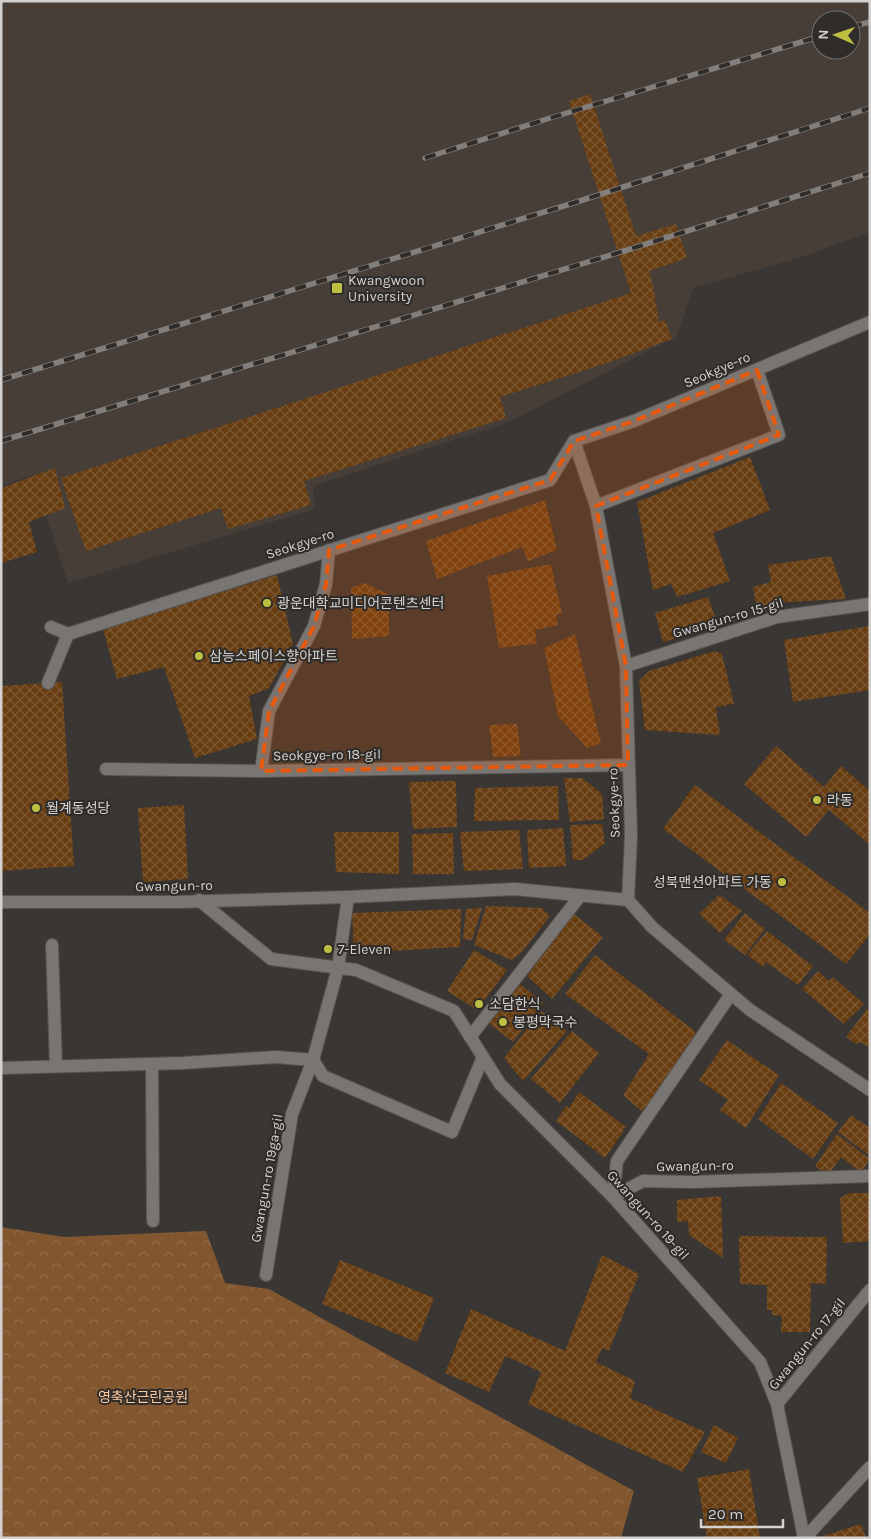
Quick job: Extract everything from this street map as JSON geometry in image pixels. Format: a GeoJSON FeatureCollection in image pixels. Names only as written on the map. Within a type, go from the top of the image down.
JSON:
{"type":"FeatureCollection","features":[{"type":"Feature","properties":{"kind":"street","name":"Seokgye-ro"},"geometry":{"type":"LineString","coordinates":[[68,634],[550,480],[574,441],[634,422],[870,322]]}},
{"type":"Feature","properties":{"kind":"street"},"geometry":{"type":"LineString","coordinates":[[596,506],[779,435],[757,370]]}},
{"type":"Feature","properties":{"kind":"street","name":"Seokgye-ro"},"geometry":{"type":"LineString","coordinates":[[574,441],[596,506],[626,666],[631,836],[628,900]]}},
{"type":"Feature","properties":{"kind":"street","name":"Seokgye-ro 18-gil"},"geometry":{"type":"LineString","coordinates":[[329,550],[326,584],[314,626],[269,711],[262,771],[628,765]]}},
{"type":"Feature","properties":{"kind":"street","name":"Gwangun-ro 15-gil"},"geometry":{"type":"LineString","coordinates":[[626,666],[777,617],[870,604]]}},
{"type":"Feature","properties":{"kind":"street"},"geometry":{"type":"LineString","coordinates":[[48,683],[68,634],[51,627]]}},
{"type":"Feature","properties":{"kind":"street"},"geometry":{"type":"LineString","coordinates":[[106,769],[262,771]]}},
{"type":"Feature","properties":{"kind":"street","name":"Gwangun-ro"},"geometry":{"type":"LineString","coordinates":[[1,902],[348,897],[515,889],[628,900]]}},
{"type":"Feature","properties":{"kind":"street"},"geometry":{"type":"LineString","coordinates":[[470,1037],[580,896]]}},
{"type":"Feature","properties":{"kind":"street"},"geometry":{"type":"LineString","coordinates":[[338,968],[348,897]]}},
{"type":"Feature","properties":{"kind":"street","name":"Gwangun-ro 19-gil"},"geometry":{"type":"LineString","coordinates":[[199,900],[271,959],[356,970],[454,1011],[500,1084],[613,1197],[760,1362],[777,1404]]}},
{"type":"Feature","properties":{"kind":"street"},"geometry":{"type":"LineString","coordinates":[[628,900],[652,927],[750,1010],[870,1090]]}},
{"type":"Feature","properties":{"kind":"street"},"geometry":{"type":"LineString","coordinates":[[52,945],[56,1066]]}},
{"type":"Feature","properties":{"kind":"street","name":"Gwangun-ro 19ga-gil"},"geometry":{"type":"LineString","coordinates":[[266,1275],[292,1114],[313,1060],[338,968]]}},
{"type":"Feature","properties":{"kind":"street"},"geometry":{"type":"LineString","coordinates":[[613,1197],[617,1161],[730,994]]}},
{"type":"Feature","properties":{"kind":"street"},"geometry":{"type":"LineString","coordinates":[[1,1068],[152,1064],[276,1057],[313,1060],[323,1076],[452,1132],[483,1057]]}},
{"type":"Feature","properties":{"kind":"street"},"geometry":{"type":"LineString","coordinates":[[152,1064],[153,1221]]}},
{"type":"Feature","properties":{"kind":"street","name":"Gwangun-ro"},"geometry":{"type":"LineString","coordinates":[[613,1197],[643,1181],[692,1182],[870,1176]]}},
{"type":"Feature","properties":{"kind":"street","name":"Gwangun-ro 17-gil"},"geometry":{"type":"LineString","coordinates":[[805,1538],[777,1404],[870,1290]]}},
{"type":"Feature","properties":{"kind":"street","name":"Gwangun-ro 17-gil"},"geometry":{"type":"LineString","coordinates":[[805,1538],[870,1467]]}},
{"type":"Feature","properties":{"kind":"highlighted area"},"geometry":{"type":"Polygon","coordinates":[[[757,370],[779,435],[596,506],[626,666],[628,765],[261,771],[269,711],[314,626],[326,584],[329,550],[550,480],[574,441],[634,421],[757,370]]]}},
{"type":"Feature","properties":{"kind":"shaded area"},"geometry":{"type":"Polygon","coordinates":[[[1,1],[870,1],[870,232],[799,258],[693,288],[677,336],[509,422],[313,486],[315,509],[68,583],[33,475],[1,486],[1,1]]]}},
{"type":"Feature","properties":{"kind":"green space","name":"영축산근린공원"},"geometry":{"type":"Polygon","coordinates":[[[1,1227],[64,1237],[206,1231],[225,1283],[269,1289],[634,1491],[621,1538],[1,1538],[1,1227]]]}},
{"type":"Feature","properties":{"kind":"building"},"geometry":{"type":"Polygon","coordinates":[[[590,94],[636,236],[676,224],[687,258],[649,271],[659,322],[665,320],[672,339],[607,363],[500,397],[506,418],[304,481],[311,505],[228,529],[221,508],[86,551],[61,478],[631,293],[569,101],[590,94]]]}},
{"type":"Feature","properties":{"kind":"building"},"geometry":{"type":"Polygon","coordinates":[[[750,457],[770,510],[713,533],[730,581],[677,597],[671,584],[653,590],[637,502],[750,457]]]}},
{"type":"Feature","properties":{"kind":"building"},"geometry":{"type":"Polygon","coordinates":[[[55,468],[65,508],[29,522],[37,552],[1,563],[1,488],[55,468]]]}},
{"type":"Feature","properties":{"kind":"building"},"geometry":{"type":"Polygon","coordinates":[[[545,500],[557,550],[528,561],[522,547],[437,579],[426,541],[545,500]]]}},
{"type":"Feature","properties":{"kind":"building"},"geometry":{"type":"Polygon","coordinates":[[[831,556],[846,599],[787,602],[757,609],[753,587],[771,582],[768,565],[831,556]]]}},
{"type":"Feature","properties":{"kind":"building"},"geometry":{"type":"Polygon","coordinates":[[[551,564],[562,614],[556,615],[558,625],[535,630],[537,644],[499,648],[487,576],[551,564]]]}},
{"type":"Feature","properties":{"kind":"building","name":"삼능스페이스향아파트"},"geometry":{"type":"Polygon","coordinates":[[[277,575],[293,644],[269,688],[249,696],[257,739],[195,758],[164,667],[117,679],[103,629],[277,575]]]}},
{"type":"Feature","properties":{"kind":"building"},"geometry":{"type":"Polygon","coordinates":[[[365,583],[389,595],[389,636],[352,639],[351,588],[365,583]]]}},
{"type":"Feature","properties":{"kind":"building"},"geometry":{"type":"Polygon","coordinates":[[[708,597],[717,622],[705,626],[706,630],[663,642],[655,613],[708,597]]]}},
{"type":"Feature","properties":{"kind":"building"},"geometry":{"type":"Polygon","coordinates":[[[870,626],[870,690],[793,702],[784,640],[870,626]]]}},
{"type":"Feature","properties":{"kind":"building"},"geometry":{"type":"Polygon","coordinates":[[[575,634],[601,743],[587,748],[558,716],[544,648],[575,634]]]}},
{"type":"Feature","properties":{"kind":"building"},"geometry":{"type":"Polygon","coordinates":[[[715,651],[722,654],[734,704],[716,707],[720,735],[645,730],[639,681],[649,671],[715,651]]]}},
{"type":"Feature","properties":{"kind":"building","name":"월계동성당"},"geometry":{"type":"Polygon","coordinates":[[[62,682],[74,866],[1,871],[1,686],[62,682]]]}},
{"type":"Feature","properties":{"kind":"building"},"geometry":{"type":"Polygon","coordinates":[[[517,724],[521,756],[493,757],[489,725],[517,724]]]}},
{"type":"Feature","properties":{"kind":"building","name":"라동"},"geometry":{"type":"Polygon","coordinates":[[[776,746],[824,787],[841,766],[870,791],[870,845],[829,810],[806,837],[744,784],[776,746]]]}},
{"type":"Feature","properties":{"kind":"building"},"geometry":{"type":"Polygon","coordinates":[[[564,778],[582,778],[602,794],[604,819],[570,822],[564,778]]]}},
{"type":"Feature","properties":{"kind":"building"},"geometry":{"type":"Polygon","coordinates":[[[456,781],[457,827],[413,829],[409,782],[456,781]]]}},
{"type":"Feature","properties":{"kind":"building","name":"성북맨션아파트 가동"},"geometry":{"type":"Polygon","coordinates":[[[695,785],[870,913],[870,934],[846,964],[663,829],[695,785]]]}},
{"type":"Feature","properties":{"kind":"building"},"geometry":{"type":"Polygon","coordinates":[[[558,786],[559,820],[474,821],[475,788],[558,786]]]}},
{"type":"Feature","properties":{"kind":"building"},"geometry":{"type":"Polygon","coordinates":[[[184,805],[188,879],[143,882],[138,808],[184,805]]]}},
{"type":"Feature","properties":{"kind":"building"},"geometry":{"type":"Polygon","coordinates":[[[602,824],[605,843],[583,860],[573,860],[570,825],[602,824]]]}},
{"type":"Feature","properties":{"kind":"building"},"geometry":{"type":"Polygon","coordinates":[[[563,828],[566,866],[529,868],[527,830],[563,828]]]}},
{"type":"Feature","properties":{"kind":"building"},"geometry":{"type":"Polygon","coordinates":[[[519,830],[523,869],[464,871],[460,832],[519,830]]]}},
{"type":"Feature","properties":{"kind":"building"},"geometry":{"type":"Polygon","coordinates":[[[334,832],[399,832],[399,874],[336,872],[334,832]]]}},
{"type":"Feature","properties":{"kind":"building"},"geometry":{"type":"Polygon","coordinates":[[[453,833],[454,874],[413,874],[412,834],[453,833]]]}},
{"type":"Feature","properties":{"kind":"building"},"geometry":{"type":"Polygon","coordinates":[[[719,895],[742,911],[720,933],[699,914],[719,895]]]}},
{"type":"Feature","properties":{"kind":"building"},"geometry":{"type":"Polygon","coordinates":[[[486,906],[542,908],[550,916],[523,951],[512,960],[474,945],[486,906]]]}},
{"type":"Feature","properties":{"kind":"building"},"geometry":{"type":"Polygon","coordinates":[[[482,908],[472,940],[463,939],[466,909],[482,908]]]}},
{"type":"Feature","properties":{"kind":"building"},"geometry":{"type":"Polygon","coordinates":[[[461,909],[460,947],[354,953],[352,913],[461,909]]]}},
{"type":"Feature","properties":{"kind":"building"},"geometry":{"type":"Polygon","coordinates":[[[745,913],[765,929],[745,955],[724,940],[745,913]]]}},
{"type":"Feature","properties":{"kind":"building"},"geometry":{"type":"Polygon","coordinates":[[[574,914],[603,937],[552,999],[527,976],[574,914]]]}},
{"type":"Feature","properties":{"kind":"building"},"geometry":{"type":"Polygon","coordinates":[[[767,931],[813,966],[798,985],[766,962],[763,967],[747,955],[767,931]]]}},
{"type":"Feature","properties":{"kind":"building"},"geometry":{"type":"Polygon","coordinates":[[[474,950],[507,970],[477,1010],[447,991],[474,950]]]}},
{"type":"Feature","properties":{"kind":"building"},"geometry":{"type":"Polygon","coordinates":[[[595,955],[696,1032],[644,1113],[623,1095],[649,1054],[565,994],[595,955]]]}},
{"type":"Feature","properties":{"kind":"building"},"geometry":{"type":"Polygon","coordinates":[[[818,971],[829,981],[833,977],[864,1004],[844,1024],[802,989],[818,971]]]}},
{"type":"Feature","properties":{"kind":"building"},"geometry":{"type":"Polygon","coordinates":[[[519,983],[543,1003],[513,1042],[487,1022],[519,983]]]}},
{"type":"Feature","properties":{"kind":"building"},"geometry":{"type":"Polygon","coordinates":[[[867,1009],[870,1011],[870,1048],[861,1042],[856,1044],[846,1037],[867,1009]]]}},
{"type":"Feature","properties":{"kind":"building"},"geometry":{"type":"Polygon","coordinates":[[[541,1011],[567,1031],[523,1081],[504,1058],[541,1011]]]}},
{"type":"Feature","properties":{"kind":"building"},"geometry":{"type":"Polygon","coordinates":[[[572,1031],[599,1053],[560,1103],[531,1079],[572,1031]]]}},
{"type":"Feature","properties":{"kind":"building"},"geometry":{"type":"Polygon","coordinates":[[[727,1040],[779,1075],[746,1128],[720,1110],[728,1100],[699,1080],[727,1040]]]}},
{"type":"Feature","properties":{"kind":"building"},"geometry":{"type":"Polygon","coordinates":[[[781,1083],[838,1123],[813,1159],[758,1119],[781,1083]]]}},
{"type":"Feature","properties":{"kind":"building"},"geometry":{"type":"Polygon","coordinates":[[[579,1092],[626,1127],[605,1158],[556,1121],[566,1106],[569,1108],[579,1092]]]}},
{"type":"Feature","properties":{"kind":"building"},"geometry":{"type":"Polygon","coordinates":[[[851,1115],[870,1128],[870,1156],[838,1132],[851,1115]]]}},
{"type":"Feature","properties":{"kind":"building"},"geometry":{"type":"Polygon","coordinates":[[[837,1134],[870,1159],[861,1173],[841,1157],[828,1175],[815,1166],[837,1134]]]}},
{"type":"Feature","properties":{"kind":"building"},"geometry":{"type":"Polygon","coordinates":[[[849,1193],[870,1193],[870,1241],[843,1243],[840,1198],[849,1193]]]}},
{"type":"Feature","properties":{"kind":"building"},"geometry":{"type":"Polygon","coordinates":[[[721,1196],[723,1258],[689,1235],[688,1221],[677,1222],[677,1200],[721,1196]]]}},
{"type":"Feature","properties":{"kind":"building"},"geometry":{"type":"Polygon","coordinates":[[[739,1236],[827,1237],[826,1284],[811,1283],[810,1332],[781,1332],[782,1316],[772,1315],[772,1310],[767,1310],[767,1285],[740,1284],[739,1236]]]}},
{"type":"Feature","properties":{"kind":"building"},"geometry":{"type":"Polygon","coordinates":[[[602,1255],[639,1274],[609,1351],[602,1348],[596,1362],[635,1381],[630,1398],[705,1432],[683,1472],[528,1404],[541,1372],[505,1356],[489,1392],[445,1373],[471,1309],[565,1351],[602,1255]]]}},
{"type":"Feature","properties":{"kind":"building"},"geometry":{"type":"Polygon","coordinates":[[[340,1260],[434,1298],[417,1342],[322,1304],[340,1260]]]}},
{"type":"Feature","properties":{"kind":"building"},"geometry":{"type":"Polygon","coordinates":[[[714,1425],[738,1438],[726,1463],[701,1452],[714,1425]]]}},
{"type":"Feature","properties":{"kind":"building"},"geometry":{"type":"Polygon","coordinates":[[[749,1469],[760,1538],[707,1538],[697,1478],[749,1469]]]}},
{"type":"Feature","properties":{"kind":"building"},"geometry":{"type":"Polygon","coordinates":[[[861,1524],[866,1538],[820,1538],[820,1537],[861,1524]]]}},
{"type":"Feature","properties":{"kind":"railway"},"geometry":{"type":"LineString","coordinates":[[861,24],[870,22]]}},
{"type":"Feature","properties":{"kind":"railway"},"geometry":{"type":"LineString","coordinates":[[425,158],[811,39]]}},
{"type":"Feature","properties":{"kind":"railway"},"geometry":{"type":"LineString","coordinates":[[1,380],[567,205],[870,108]]}},
{"type":"Feature","properties":{"kind":"railway"},"geometry":{"type":"LineString","coordinates":[[1,441],[624,251],[870,173]]}},
{"type":"Feature","properties":{"kind":"place","name":"Kwangwoon University"},"geometry":{"type":"Point","coordinates":[337,288]}},
{"type":"Feature","properties":{"kind":"place","name":"광운대학교미디어콘텐츠센터"},"geometry":{"type":"Point","coordinates":[267,603]}},
{"type":"Feature","properties":{"kind":"place","name":"삼능스페이스향아파트"},"geometry":{"type":"Point","coordinates":[199,656]}},
{"type":"Feature","properties":{"kind":"place","name":"라동"},"geometry":{"type":"Point","coordinates":[817,800]}},
{"type":"Feature","properties":{"kind":"place","name":"월계동성당"},"geometry":{"type":"Point","coordinates":[36,808]}},
{"type":"Feature","properties":{"kind":"place","name":"성북맨션아파트 가동"},"geometry":{"type":"Point","coordinates":[782,882]}},
{"type":"Feature","properties":{"kind":"place","name":"7-Eleven"},"geometry":{"type":"Point","coordinates":[328,949]}},
{"type":"Feature","properties":{"kind":"place","name":"소담한식"},"geometry":{"type":"Point","coordinates":[479,1004]}},
{"type":"Feature","properties":{"kind":"place","name":"봉평막국수"},"geometry":{"type":"Point","coordinates":[503,1022]}}]}
